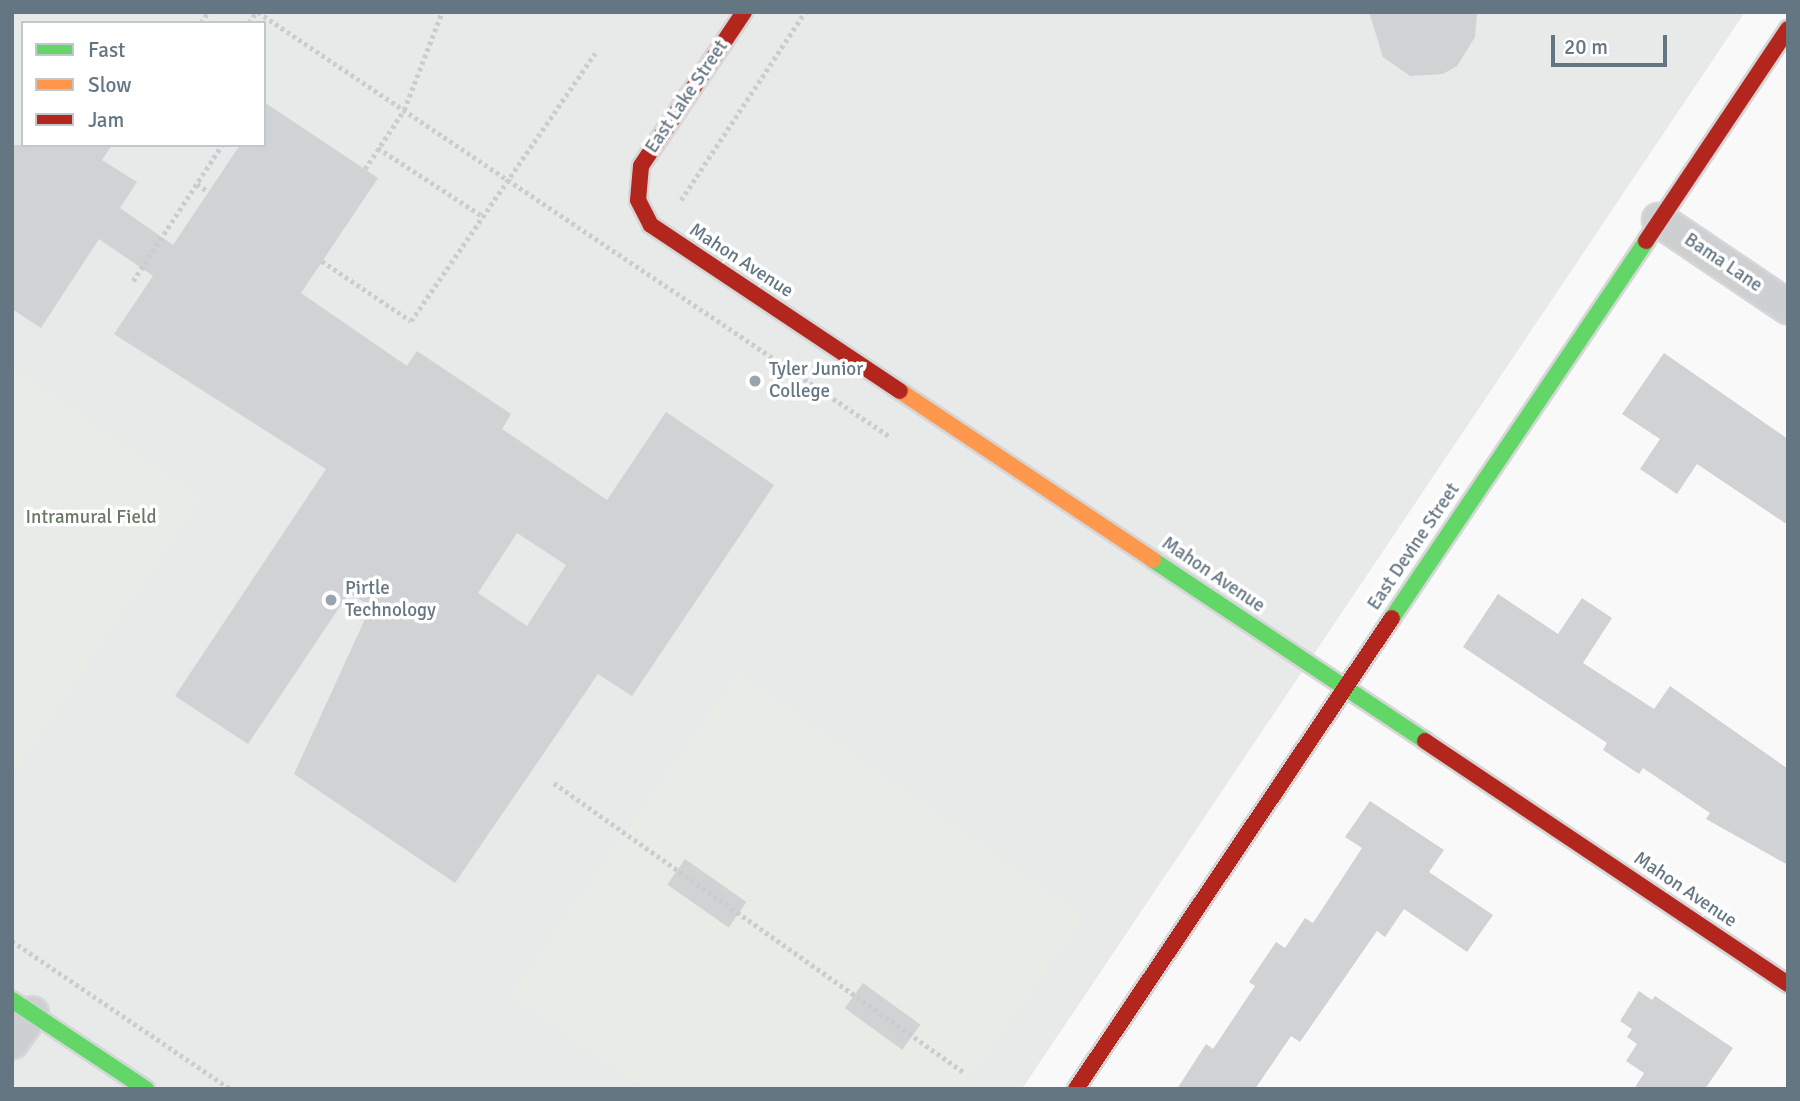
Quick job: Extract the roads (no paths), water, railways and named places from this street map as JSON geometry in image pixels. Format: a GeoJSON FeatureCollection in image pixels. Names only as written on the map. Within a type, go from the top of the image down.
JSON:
{"type":"FeatureCollection","features":[{"type":"Feature","properties":{"kind":"street","name":"East Lake Street"},"geometry":{"type":"LineString","coordinates":[[637,186],[641,166],[744,12]]}},
{"type":"Feature","properties":{"kind":"street","name":"East Devine Street"},"geometry":{"type":"LineString","coordinates":[[1076,1089],[1788,29]]}},
{"type":"Feature","properties":{"kind":"street","name":"Mahon Avenue"},"geometry":{"type":"LineString","coordinates":[[637,186],[643,211],[662,234],[1788,984]]}},
{"type":"Feature","properties":{"kind":"street","name":"Bama Lane"},"geometry":{"type":"LineString","coordinates":[[1659,220],[1788,307]]}},
{"type":"Feature","properties":{"kind":"street"},"geometry":{"type":"LineString","coordinates":[[12,1042],[22,1007],[146,1089]]}},
{"type":"Feature","properties":{"kind":"place","name":"Tyler Junior College"},"geometry":{"type":"Point","coordinates":[755,381]}},
{"type":"Feature","properties":{"kind":"place","name":"Pirtle Technology"},"geometry":{"type":"Point","coordinates":[331,600]}},
{"type":"Feature","properties":{"kind":"park label","name":"Intramural Field"},"geometry":{"type":"Point","coordinates":[91,518]}}]}
